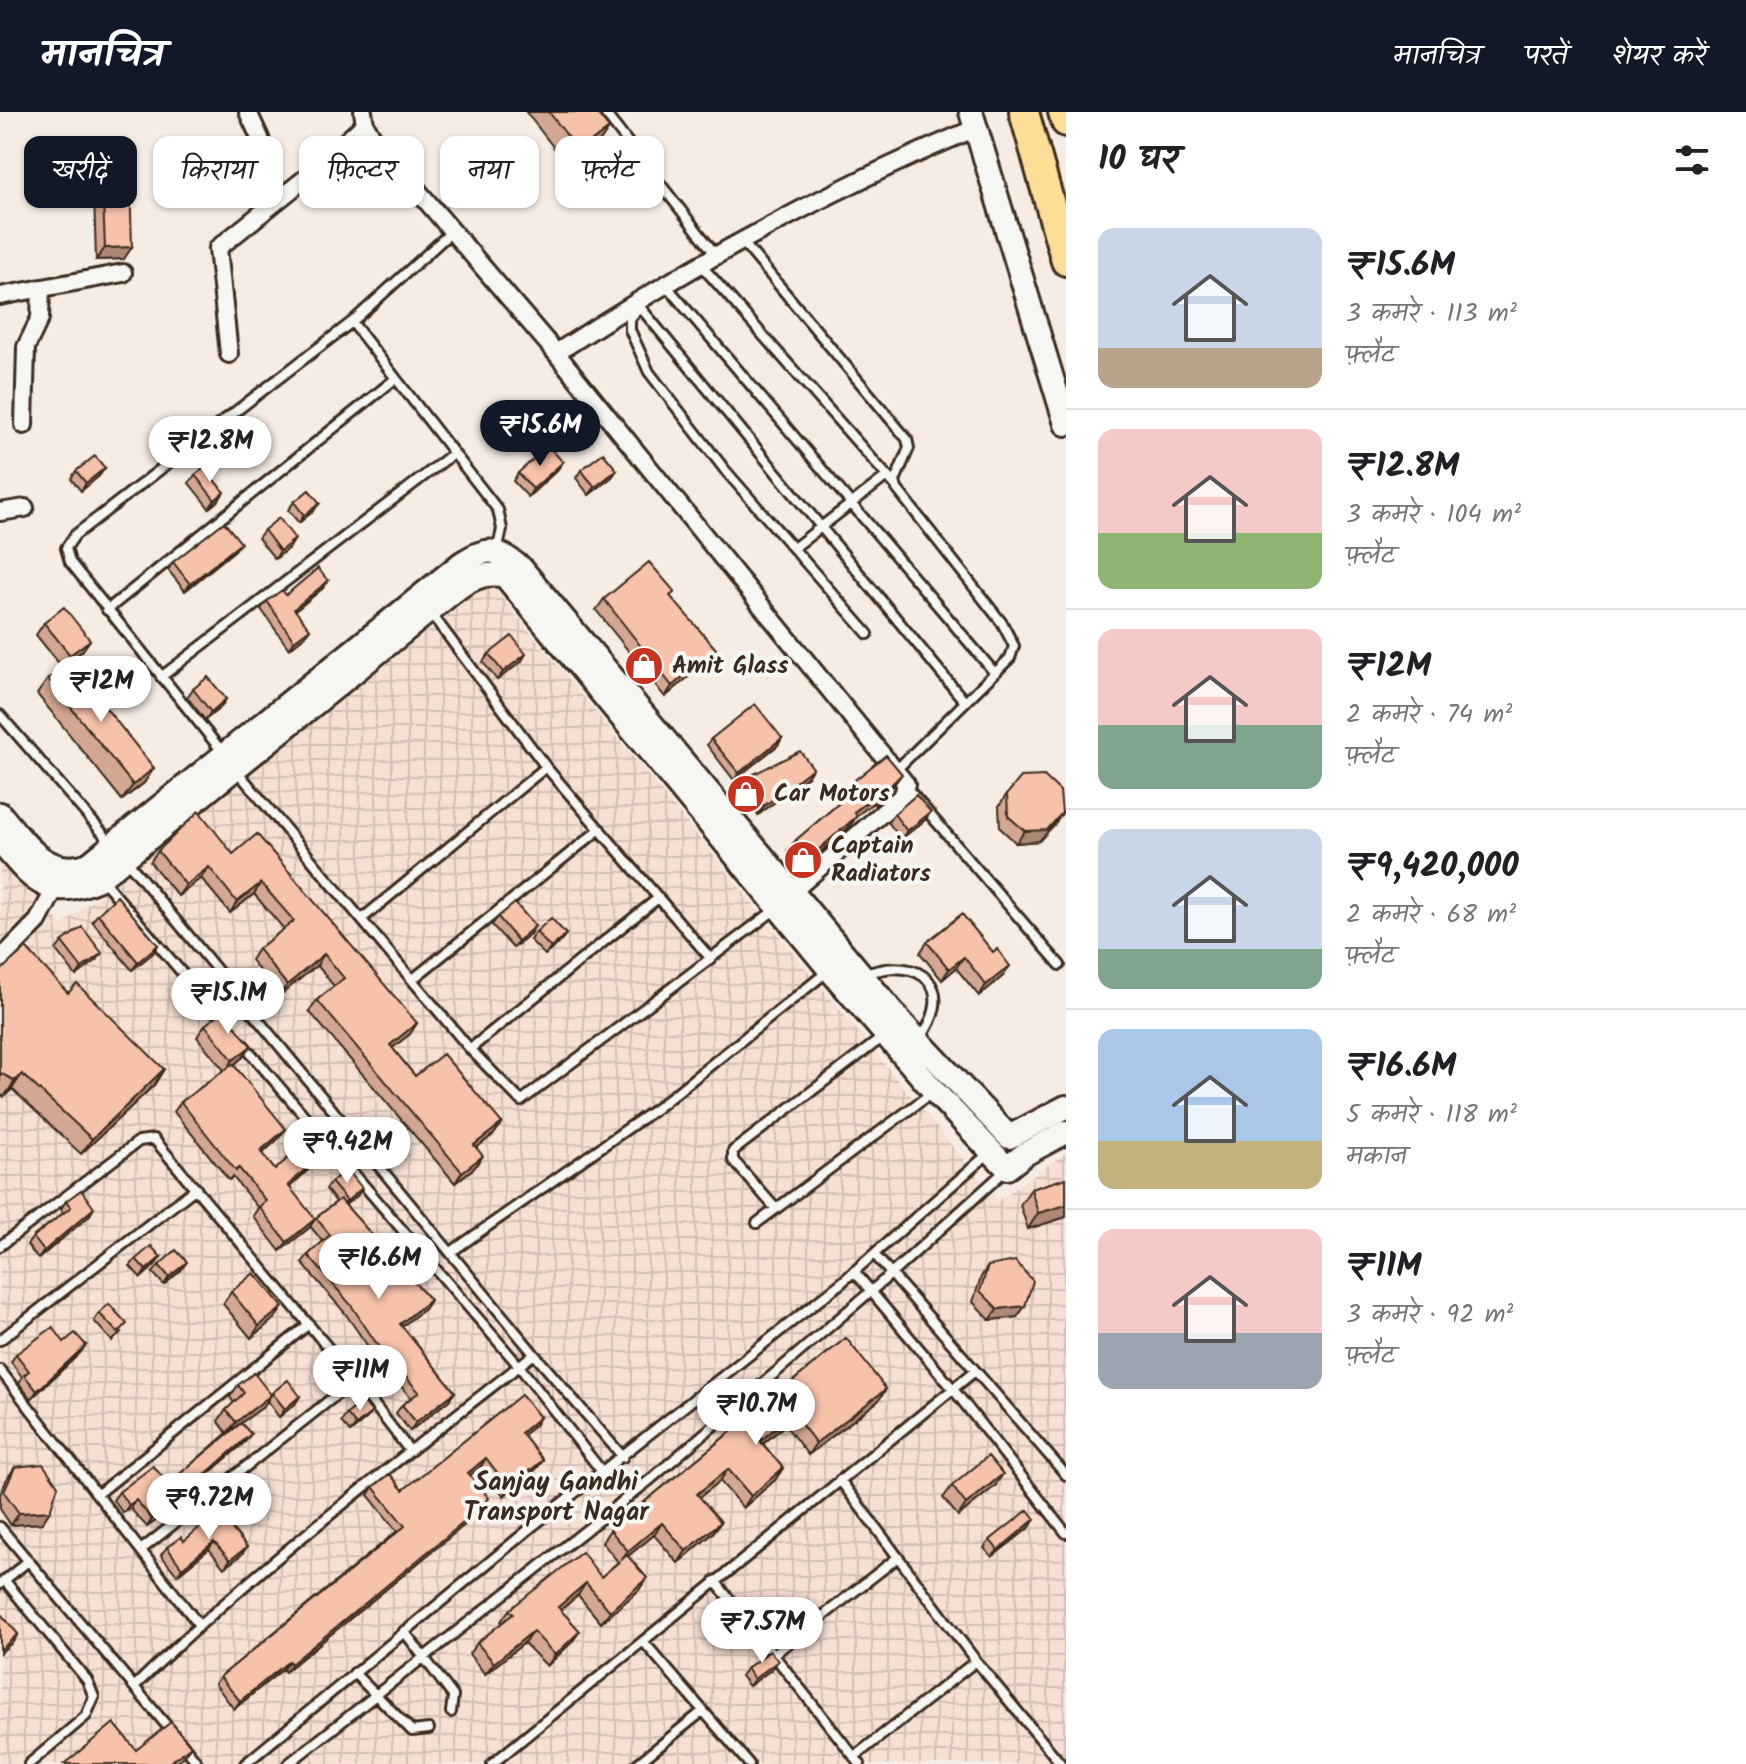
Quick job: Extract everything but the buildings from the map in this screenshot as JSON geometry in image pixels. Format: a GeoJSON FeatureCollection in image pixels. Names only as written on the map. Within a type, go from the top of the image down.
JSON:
{"type":"FeatureCollection","features":[{"type":"Feature","properties":{"kind":"highway"},"geometry":{"type":"LineString","coordinates":[[1024,112],[1066,261]]}},
{"type":"Feature","properties":{"kind":"highway"},"geometry":{"type":"LineString","coordinates":[[1063,112],[1066,122]]}},
{"type":"Feature","properties":{"kind":"main road"},"geometry":{"type":"LineString","coordinates":[[974,120],[1066,424]]}},
{"type":"Feature","properties":{"kind":"main road"},"geometry":{"type":"LineString","coordinates":[[0,814],[37,857],[59,878],[77,888],[230,762],[462,563],[482,550],[493,561],[521,568],[838,963],[894,1028],[918,1041],[1016,1161],[1066,1132]]}},
{"type":"Feature","properties":{"kind":"main road"},"geometry":{"type":"LineString","coordinates":[[230,762],[493,561]]}},
{"type":"Feature","properties":{"kind":"main road"},"geometry":{"type":"LineString","coordinates":[[0,842],[30,879],[59,878]]}},
{"type":"Feature","properties":{"kind":"main road"},"geometry":{"type":"LineString","coordinates":[[838,963],[862,976],[934,1091],[1000,1144]]}},
{"type":"Feature","properties":{"kind":"main road"},"geometry":{"type":"LineString","coordinates":[[1000,1144],[1066,1107]]}},
{"type":"Feature","properties":{"kind":"street"},"geometry":{"type":"LineString","coordinates":[[248,112],[259,136]]}},
{"type":"Feature","properties":{"kind":"street"},"geometry":{"type":"LineString","coordinates":[[283,194],[364,118],[450,233],[556,353],[897,769],[907,788],[785,898]]}},
{"type":"Feature","properties":{"kind":"street"},"geometry":{"type":"LineString","coordinates":[[556,353],[638,304],[664,284],[716,255],[974,120]]}},
{"type":"Feature","properties":{"kind":"street"},"geometry":{"type":"LineString","coordinates":[[229,354],[218,248],[268,208]]}},
{"type":"Feature","properties":{"kind":"street"},"geometry":{"type":"LineString","coordinates":[[0,296],[123,273]]}},
{"type":"Feature","properties":{"kind":"street"},"geometry":{"type":"LineString","coordinates":[[24,425],[26,347],[40,318],[41,288]]}},
{"type":"Feature","properties":{"kind":"street"},"geometry":{"type":"LineString","coordinates":[[0,512],[25,508]]}},
{"type":"Feature","properties":{"kind":"street"},"geometry":{"type":"LineString","coordinates":[[2,955],[38,921],[59,878]]}},
{"type":"Feature","properties":{"kind":"lane"},"geometry":{"type":"LineString","coordinates":[[604,112],[716,255]]}},
{"type":"Feature","properties":{"kind":"lane"},"geometry":{"type":"LineString","coordinates":[[450,233],[352,322],[75,535],[66,555],[230,762],[470,1049],[515,1098],[526,1100],[711,959],[785,898]]}},
{"type":"Feature","properties":{"kind":"lane"},"geometry":{"type":"LineString","coordinates":[[742,241],[907,439],[909,448],[895,485]]}},
{"type":"Feature","properties":{"kind":"lane"},"geometry":{"type":"LineString","coordinates":[[701,264],[895,485],[1012,638],[1014,652],[897,769]]}},
{"type":"Feature","properties":{"kind":"lane"},"geometry":{"type":"LineString","coordinates":[[664,284],[849,506],[994,672]]}},
{"type":"Feature","properties":{"kind":"lane"},"geometry":{"type":"LineString","coordinates":[[868,634],[725,470],[649,372],[630,330],[630,319],[638,304],[965,702]]}},
{"type":"Feature","properties":{"kind":"lane"},"geometry":{"type":"LineString","coordinates":[[352,322],[498,510],[502,529],[493,561]]}},
{"type":"Feature","properties":{"kind":"lane"},"geometry":{"type":"LineString","coordinates":[[107,610],[395,379]]}},
{"type":"Feature","properties":{"kind":"lane"},"geometry":{"type":"LineString","coordinates":[[161,677],[454,453]]}},
{"type":"Feature","properties":{"kind":"lane"},"geometry":{"type":"LineString","coordinates":[[795,547],[887,476]]}},
{"type":"Feature","properties":{"kind":"lane"},"geometry":{"type":"LineString","coordinates":[[429,611],[546,767],[711,959]]}},
{"type":"Feature","properties":{"kind":"lane"},"geometry":{"type":"LineString","coordinates":[[0,715],[119,852],[534,1354],[623,1457]]}},
{"type":"Feature","properties":{"kind":"lane"},"geometry":{"type":"LineString","coordinates":[[363,918],[546,767]]}},
{"type":"Feature","properties":{"kind":"lane"},"geometry":{"type":"LineString","coordinates":[[907,788],[1060,965]]}},
{"type":"Feature","properties":{"kind":"lane"},"geometry":{"type":"LineString","coordinates":[[413,979],[600,829]]}},
{"type":"Feature","properties":{"kind":"lane"},"geometry":{"type":"LineString","coordinates":[[95,871],[519,1366],[603,1473]]}},
{"type":"Feature","properties":{"kind":"lane"},"geometry":{"type":"LineString","coordinates":[[470,1049],[657,899]]}},
{"type":"Feature","properties":{"kind":"lane"},"geometry":{"type":"LineString","coordinates":[[451,1252],[657,1108],[838,963]]}},
{"type":"Feature","properties":{"kind":"lane"},"geometry":{"type":"LineString","coordinates":[[862,976],[882,968],[905,967],[922,974],[935,988],[938,1005],[932,1023],[918,1041]]}},
{"type":"Feature","properties":{"kind":"lane"},"geometry":{"type":"LineString","coordinates":[[776,1209],[733,1160],[733,1151],[894,1028]]}},
{"type":"Feature","properties":{"kind":"lane"},"geometry":{"type":"LineString","coordinates":[[757,1223],[934,1091]]}},
{"type":"Feature","properties":{"kind":"lane"},"geometry":{"type":"LineString","coordinates":[[0,1246],[145,1138],[159,1144],[355,1380],[409,1450]]}},
{"type":"Feature","properties":{"kind":"lane"},"geometry":{"type":"LineString","coordinates":[[245,1764],[404,1631],[854,1271],[1000,1144]]}},
{"type":"Feature","properties":{"kind":"lane"},"geometry":{"type":"LineString","coordinates":[[288,1764],[372,1694],[651,1479],[871,1292],[1016,1161]]}},
{"type":"Feature","properties":{"kind":"lane"},"geometry":{"type":"LineString","coordinates":[[0,1340],[196,1188]]}},
{"type":"Feature","properties":{"kind":"lane"},"geometry":{"type":"LineString","coordinates":[[874,1254],[1066,1475]]}},
{"type":"Feature","properties":{"kind":"lane"},"geometry":{"type":"LineString","coordinates":[[854,1271],[953,1389],[1066,1533]]}},
{"type":"Feature","properties":{"kind":"lane"},"geometry":{"type":"LineString","coordinates":[[98,1494],[309,1324]]}},
{"type":"Feature","properties":{"kind":"lane"},"geometry":{"type":"LineString","coordinates":[[135,1686],[199,1625],[409,1450],[534,1354]]}},
{"type":"Feature","properties":{"kind":"lane"},"geometry":{"type":"LineString","coordinates":[[0,1370],[199,1625]]}},
{"type":"Feature","properties":{"kind":"lane"},"geometry":{"type":"LineString","coordinates":[[492,1764],[975,1371]]}},
{"type":"Feature","properties":{"kind":"lane"},"geometry":{"type":"LineString","coordinates":[[141,1550],[355,1380]]}},
{"type":"Feature","properties":{"kind":"lane"},"geometry":{"type":"LineString","coordinates":[[840,1480],[976,1661],[1061,1764]]}},
{"type":"Feature","properties":{"kind":"lane"},"geometry":{"type":"LineString","coordinates":[[0,1527],[198,1764]]}},
{"type":"Feature","properties":{"kind":"lane"},"geometry":{"type":"LineString","coordinates":[[773,1655],[897,1558]]}},
{"type":"Feature","properties":{"kind":"lane"},"geometry":{"type":"LineString","coordinates":[[27,1562],[2,1582],[87,1680],[94,1697],[86,1716],[29,1764]]}},
{"type":"Feature","properties":{"kind":"lane"},"geometry":{"type":"LineString","coordinates":[[715,1581],[857,1760],[976,1661]]}},
{"type":"Feature","properties":{"kind":"lane"},"geometry":{"type":"LineString","coordinates":[[404,1631],[453,1696],[451,1712]]}},
{"type":"Feature","properties":{"kind":"lane"},"geometry":{"type":"LineString","coordinates":[[643,1641],[749,1764]]}},
{"type":"Feature","properties":{"kind":"lane"},"geometry":{"type":"LineString","coordinates":[[354,1673],[412,1731],[429,1729]]}},
{"type":"Feature","properties":{"kind":"lane"},"geometry":{"type":"LineString","coordinates":[[637,1764],[703,1711]]}},
{"type":"Feature","properties":{"kind":"shaded area"},"geometry":{"type":"Polygon","coordinates":[[[489,582],[997,1201],[1066,1153],[1066,1764],[0,1764],[0,862],[62,925],[489,582]]]}},
{"type":"Feature","properties":{"kind":"place","name":"Amit Glass"},"geometry":{"type":"Point","coordinates":[644,666]}},
{"type":"Feature","properties":{"kind":"place","name":"Car Motors"},"geometry":{"type":"Point","coordinates":[746,794]}},
{"type":"Feature","properties":{"kind":"place","name":"Captain Radiators"},"geometry":{"type":"Point","coordinates":[803,860]}},
{"type":"Feature","properties":{"kind":"district","name":"Sanjay Gandhi Transport Nagar"},"geometry":{"type":"Point","coordinates":[556,1498]}}]}
